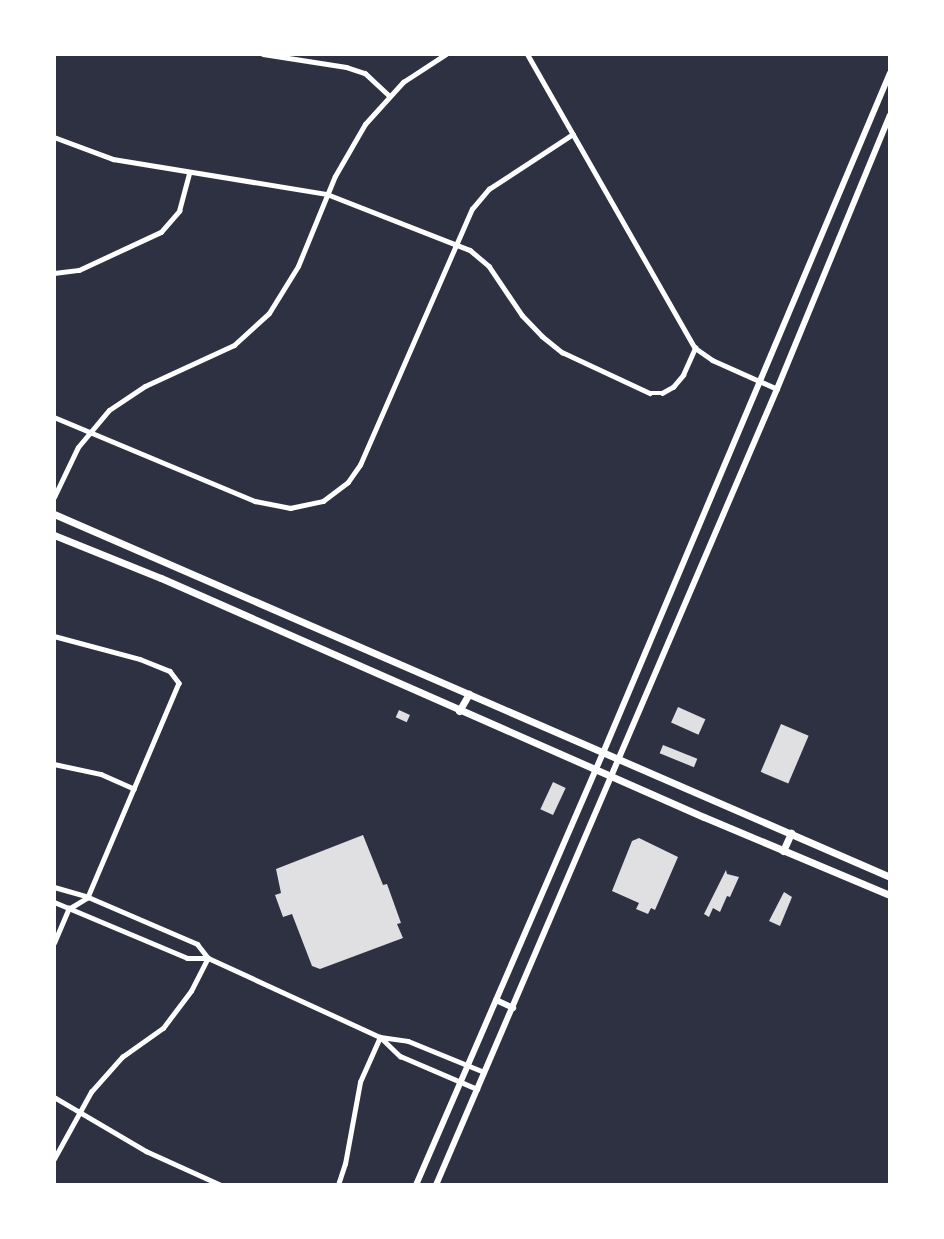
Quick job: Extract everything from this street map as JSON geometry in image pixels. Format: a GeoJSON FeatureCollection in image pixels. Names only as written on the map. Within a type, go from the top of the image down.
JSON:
{"type":"FeatureCollection","features":[{"type":"Feature","properties":{"kind":"main road"},"geometry":{"type":"LineString","coordinates":[[416,1185],[596,771],[890,74]]}},
{"type":"Feature","properties":{"kind":"main road"},"geometry":{"type":"LineString","coordinates":[[436,1185],[612,778],[890,115]]}},
{"type":"Feature","properties":{"kind":"main road"},"geometry":{"type":"LineString","coordinates":[[810,262],[827,269]]}},
{"type":"Feature","properties":{"kind":"main road"},"geometry":{"type":"LineString","coordinates":[[708,505],[722,515]]}},
{"type":"Feature","properties":{"kind":"main road"},"geometry":{"type":"LineString","coordinates":[[54,514],[890,877]]}},
{"type":"Feature","properties":{"kind":"main road"},"geometry":{"type":"LineString","coordinates":[[54,535],[161,578],[612,778],[890,895]]}},
{"type":"Feature","properties":{"kind":"main road"},"geometry":{"type":"LineString","coordinates":[[459,711],[469,694]]}},
{"type":"Feature","properties":{"kind":"main road"},"geometry":{"type":"LineString","coordinates":[[783,851],[791,833]]}},
{"type":"Feature","properties":{"kind":"main road"},"geometry":{"type":"LineString","coordinates":[[496,1000],[513,1008]]}},
{"type":"Feature","properties":{"kind":"street"},"geometry":{"type":"LineString","coordinates":[[263,54],[346,67],[365,73],[389,95]]}},
{"type":"Feature","properties":{"kind":"street"},"geometry":{"type":"LineString","coordinates":[[54,497],[66,469],[89,431],[109,410],[133,393],[215,356],[253,332],[287,288],[327,194],[351,147],[389,95],[446,54]]}},
{"type":"Feature","properties":{"kind":"street"},"geometry":{"type":"LineString","coordinates":[[527,54],[695,348],[712,360],[777,389]]}},
{"type":"Feature","properties":{"kind":"street"},"geometry":{"type":"LineString","coordinates":[[54,417],[255,501],[290,508],[306,507],[323,501],[341,488],[360,465],[454,243],[472,209],[489,189],[573,134]]}},
{"type":"Feature","properties":{"kind":"street"},"geometry":{"type":"LineString","coordinates":[[54,137],[113,159],[327,194],[454,243],[481,258],[522,315],[562,352],[650,393],[662,393],[673,387],[683,375],[695,348]]}},
{"type":"Feature","properties":{"kind":"street"},"geometry":{"type":"LineString","coordinates":[[54,273],[79,270],[161,232],[179,211],[188,173]]}},
{"type":"Feature","properties":{"kind":"street"},"geometry":{"type":"LineString","coordinates":[[54,636],[121,652],[170,671],[178,678],[178,690],[88,897],[69,908],[54,943]]}},
{"type":"Feature","properties":{"kind":"street"},"geometry":{"type":"LineString","coordinates":[[54,764],[101,774],[134,789]]}},
{"type":"Feature","properties":{"kind":"street"},"geometry":{"type":"LineString","coordinates":[[54,887],[88,897],[197,944],[208,958]]}},
{"type":"Feature","properties":{"kind":"street"},"geometry":{"type":"LineString","coordinates":[[54,902],[187,958],[208,958],[380,1037],[408,1041],[484,1072]]}},
{"type":"Feature","properties":{"kind":"street"},"geometry":{"type":"LineString","coordinates":[[54,1159],[81,1111],[110,1069],[163,1028],[177,1012],[208,958]]}},
{"type":"Feature","properties":{"kind":"street"},"geometry":{"type":"LineString","coordinates":[[380,1037],[400,1056],[477,1089]]}},
{"type":"Feature","properties":{"kind":"street"},"geometry":{"type":"LineString","coordinates":[[338,1185],[360,1082],[380,1037]]}},
{"type":"Feature","properties":{"kind":"street"},"geometry":{"type":"LineString","coordinates":[[54,1097],[146,1151],[221,1185]]}},
{"type":"Feature","properties":{"kind":"building"},"geometry":{"type":"Polygon","coordinates":[[[678,707],[705,719],[698,735],[671,723],[678,707]]]}},
{"type":"Feature","properties":{"kind":"building"},"geometry":{"type":"Polygon","coordinates":[[[399,710],[410,715],[407,722],[396,717],[399,710]]]}},
{"type":"Feature","properties":{"kind":"building"},"geometry":{"type":"Polygon","coordinates":[[[781,724],[809,736],[788,784],[761,772],[781,724]]]}},
{"type":"Feature","properties":{"kind":"building"},"geometry":{"type":"Polygon","coordinates":[[[663,745],[697,759],[694,767],[660,753],[663,745]]]}},
{"type":"Feature","properties":{"kind":"building"},"geometry":{"type":"Polygon","coordinates":[[[553,782],[566,788],[553,815],[540,809],[553,782]]]}},
{"type":"Feature","properties":{"kind":"building"},"geometry":{"type":"Polygon","coordinates":[[[363,835],[383,885],[387,884],[401,923],[397,924],[403,938],[320,969],[312,966],[292,914],[283,917],[275,895],[281,893],[276,869],[363,835]]]}},
{"type":"Feature","properties":{"kind":"building"},"geometry":{"type":"Polygon","coordinates":[[[639,838],[678,857],[655,910],[651,908],[648,914],[636,909],[639,903],[612,891],[632,841],[639,838]]]}},
{"type":"Feature","properties":{"kind":"building"},"geometry":{"type":"Polygon","coordinates":[[[726,870],[727,874],[739,877],[720,912],[713,908],[709,917],[704,914],[726,870]]]}},
{"type":"Feature","properties":{"kind":"building"},"geometry":{"type":"Polygon","coordinates":[[[784,892],[792,897],[780,926],[769,921],[784,892]]]}}]}
